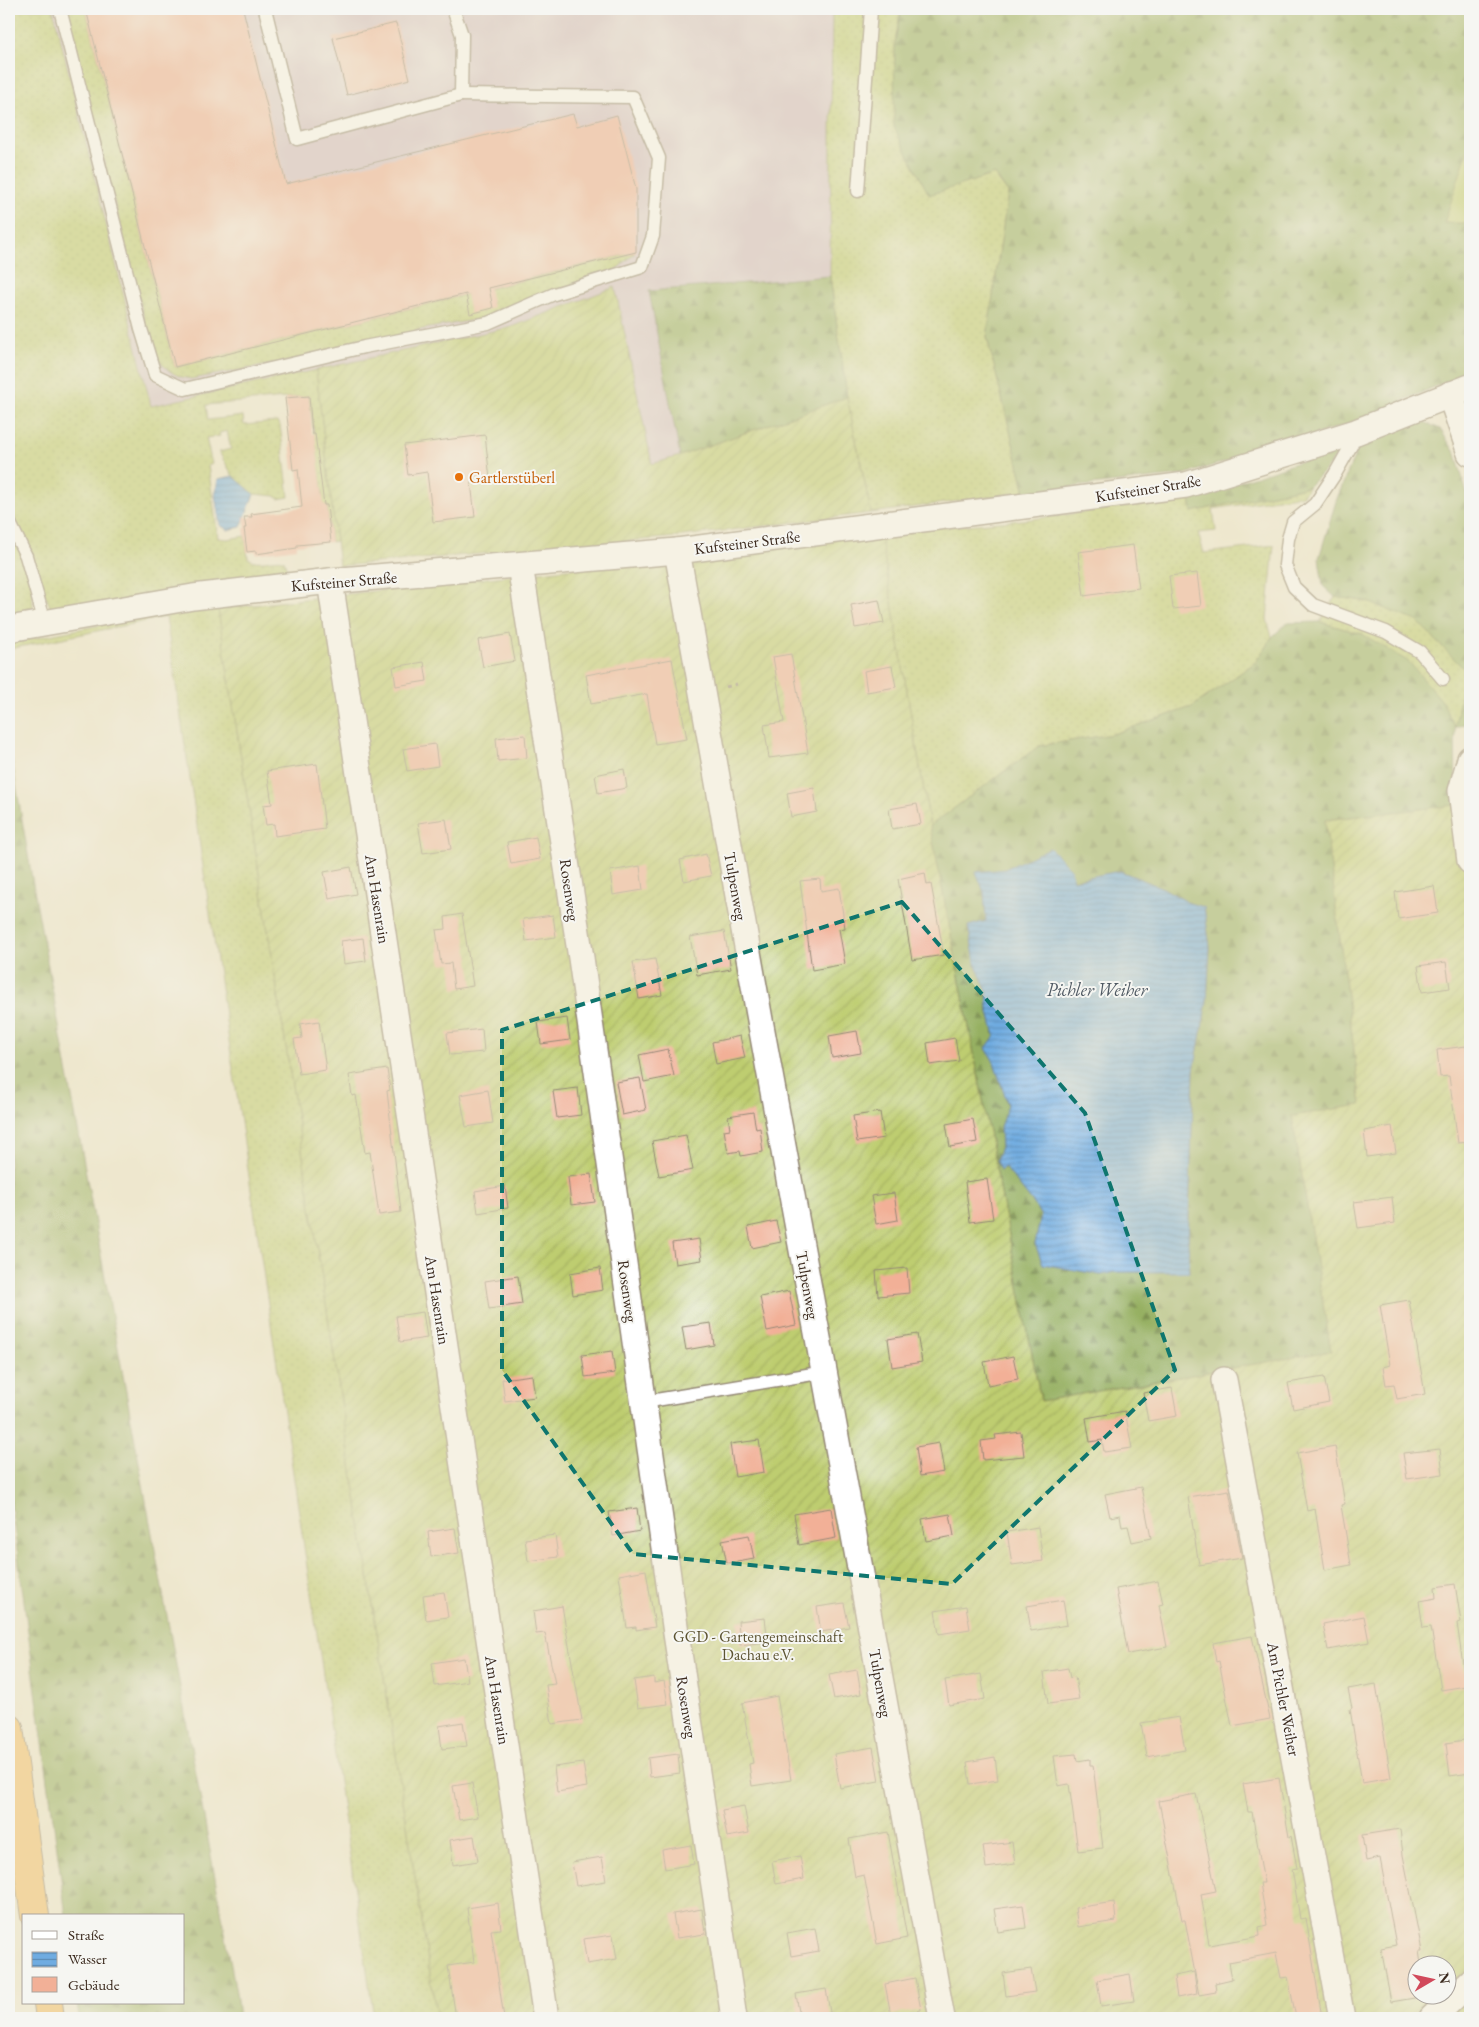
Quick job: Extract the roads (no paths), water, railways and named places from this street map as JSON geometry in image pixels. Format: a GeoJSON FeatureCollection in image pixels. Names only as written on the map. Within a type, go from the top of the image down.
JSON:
{"type":"FeatureCollection","features":[{"type":"Feature","properties":{"kind":"highway"},"geometry":{"type":"LineString","coordinates":[[9,1728],[35,1914]]}},
{"type":"Feature","properties":{"kind":"highway"},"geometry":{"type":"LineString","coordinates":[[48,2004],[50,2018]]}},
{"type":"Feature","properties":{"kind":"street","name":"Kufsteiner Straße"},"geometry":{"type":"LineString","coordinates":[[9,630],[193,596],[330,581],[677,551],[1186,485],[1356,432],[1460,390]]}},
{"type":"Feature","properties":{"kind":"street"},"geometry":{"type":"LineString","coordinates":[[1460,390],[1470,453]]}},
{"type":"Feature","properties":{"kind":"street","name":"Tulpenweg"},"geometry":{"type":"LineString","coordinates":[[677,551],[756,1001],[942,2018]]}},
{"type":"Feature","properties":{"kind":"street","name":"Rosenweg"},"geometry":{"type":"LineString","coordinates":[[520,565],[582,968],[676,1632],[734,2018]]}},
{"type":"Feature","properties":{"kind":"street","name":"Am Hasenrain"},"geometry":{"type":"LineString","coordinates":[[330,581],[546,2018]]}},
{"type":"Feature","properties":{"kind":"street"},"geometry":{"type":"LineString","coordinates":[[1470,759],[1461,791],[1470,861]]}},
{"type":"Feature","properties":{"kind":"street","name":"Am Pichler Weiher"},"geometry":{"type":"LineString","coordinates":[[1224,1380],[1342,2018]]}},
{"type":"Feature","properties":{"kind":"street"},"geometry":{"type":"LineString","coordinates":[[1432,2018],[1470,1982]]}},
{"type":"Feature","properties":{"kind":"lane"},"geometry":{"type":"LineString","coordinates":[[60,9],[141,330],[155,376],[185,390],[364,347],[488,322],[554,294],[642,267],[653,236],[659,158],[633,97],[461,95],[297,139],[265,9]]}},
{"type":"Feature","properties":{"kind":"lane"},"geometry":{"type":"LineString","coordinates":[[453,9],[462,35],[461,95]]}},
{"type":"Feature","properties":{"kind":"lane"},"geometry":{"type":"LineString","coordinates":[[858,191],[871,9]]}},
{"type":"Feature","properties":{"kind":"lane"},"geometry":{"type":"LineString","coordinates":[[1356,432],[1352,444],[1314,504],[1293,522],[1288,539],[1285,565],[1294,587],[1313,605],[1386,632],[1420,652],[1443,679]]}},
{"type":"Feature","properties":{"kind":"lane"},"geometry":{"type":"LineString","coordinates":[[9,521],[26,556],[45,623]]}},
{"type":"Feature","properties":{"kind":"lane"},"geometry":{"type":"LineString","coordinates":[[644,1402],[824,1372]]}},
{"type":"Feature","properties":{"kind":"water"},"geometry":{"type":"Polygon","coordinates":[[[233,476],[254,494],[241,527],[228,530],[220,525],[215,496],[218,479],[233,476]]]}},
{"type":"Feature","properties":{"kind":"water","name":"Pichler Weiher"},"geometry":{"type":"Polygon","coordinates":[[[1050,848],[1071,869],[1073,880],[1120,871],[1163,888],[1189,903],[1204,907],[1210,947],[1207,1001],[1194,1070],[1188,1243],[1190,1272],[1114,1272],[1101,1275],[1043,1264],[1035,1244],[1041,1216],[1005,1167],[1000,1170],[996,1161],[1001,1147],[1000,1127],[1008,1105],[994,1062],[986,1048],[995,1036],[988,1008],[987,990],[976,966],[968,926],[986,921],[984,892],[976,872],[1005,869],[1050,848]]]}},
{"type":"Feature","properties":{"kind":"place","name":"Gartlerstüberl"},"geometry":{"type":"Point","coordinates":[459,477]}},
{"type":"Feature","properties":{"kind":"park label","name":"GGD - Gartengemeinschaft Dachau e.V."},"geometry":{"type":"Point","coordinates":[758,1645]}}]}
